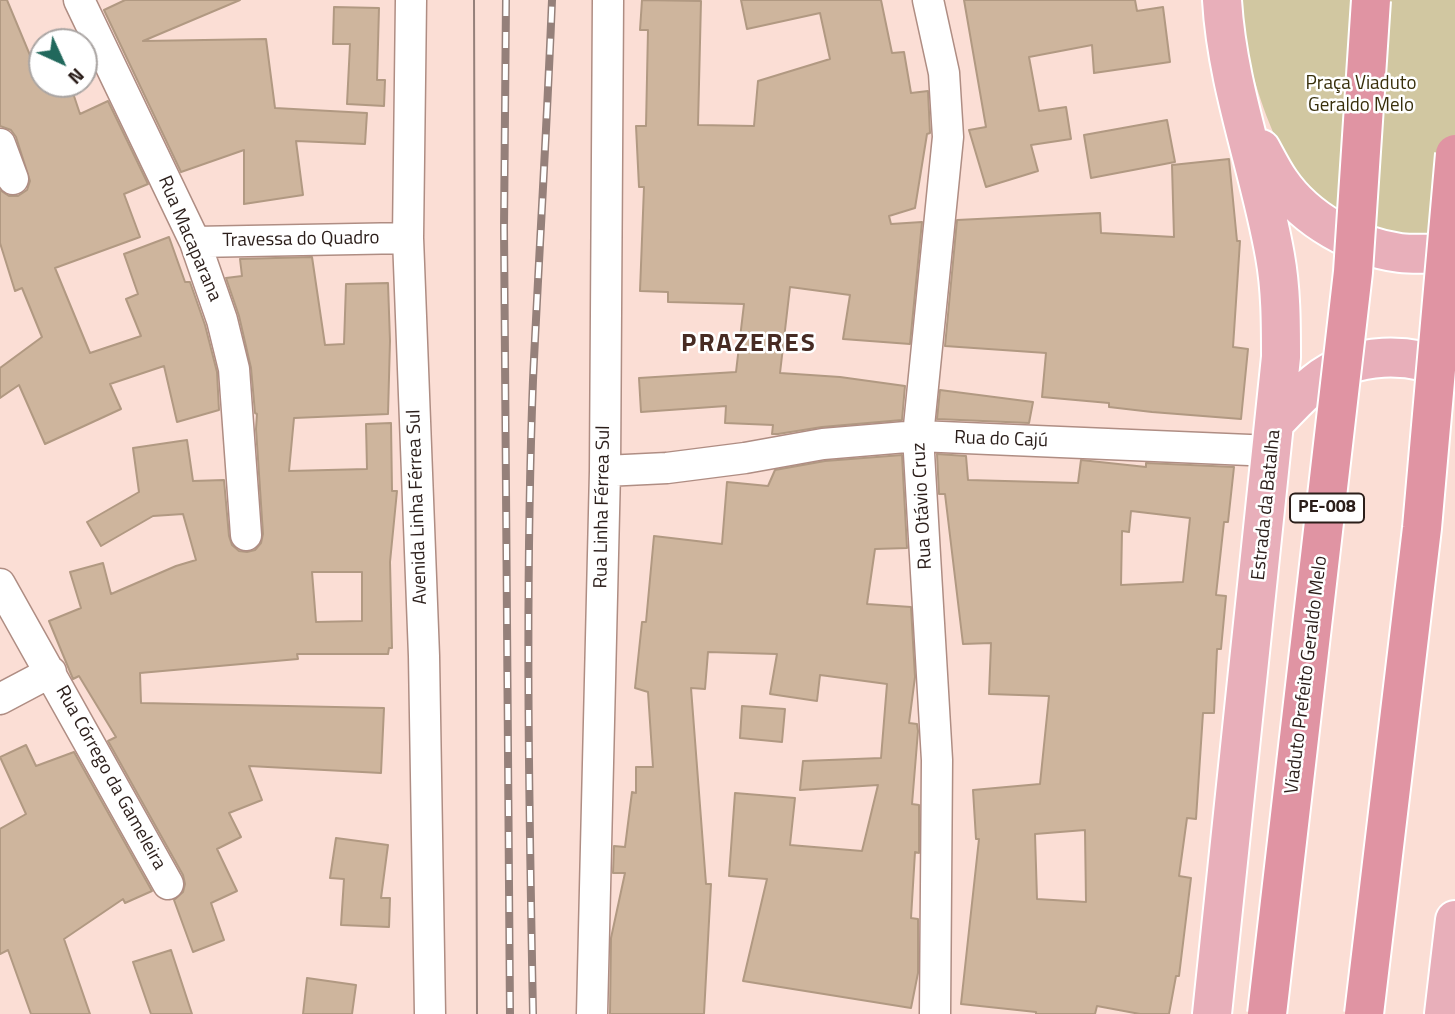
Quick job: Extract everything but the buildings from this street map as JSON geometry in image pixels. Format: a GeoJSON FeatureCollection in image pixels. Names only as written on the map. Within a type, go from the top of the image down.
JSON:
{"type":"FeatureCollection","features":[{"type":"Feature","properties":{"kind":"highway","name":"Viaduto Prefeito Geraldo Melo"},"geometry":{"type":"LineString","coordinates":[[1267,1014],[1353,272],[1371,0]]}},
{"type":"Feature","properties":{"kind":"highway"},"geometry":{"type":"LineString","coordinates":[[1363,1014],[1422,528],[1455,154]]}},
{"type":"Feature","properties":{"kind":"main road","name":"Estrada da Batalha"},"geometry":{"type":"LineString","coordinates":[[1212,1014],[1281,357],[1281,312],[1276,257],[1227,54],[1222,0]]}},
{"type":"Feature","properties":{"kind":"main road"},"geometry":{"type":"LineString","coordinates":[[1242,113],[1280,183],[1304,210],[1325,224],[1363,243],[1400,253],[1455,253]]}},
{"type":"Feature","properties":{"kind":"main road"},"geometry":{"type":"LineString","coordinates":[[1274,436],[1316,382],[1353,363],[1368,359],[1402,357],[1455,373]]}},
{"type":"Feature","properties":{"kind":"main road"},"geometry":{"type":"LineString","coordinates":[[1444,1014],[1455,920]]}},
{"type":"Feature","properties":{"kind":"street","name":"Rua Macaparana"},"geometry":{"type":"LineString","coordinates":[[79,0],[195,242],[222,320],[234,369],[246,535]]}},
{"type":"Feature","properties":{"kind":"street","name":"Avenida Linha Férrea Sul"},"geometry":{"type":"LineString","coordinates":[[411,0],[408,238],[424,656],[430,1014]]}},
{"type":"Feature","properties":{"kind":"street","name":"Rua Linha Férrea Sul"},"geometry":{"type":"LineString","coordinates":[[592,1014],[605,471],[608,0]]}},
{"type":"Feature","properties":{"kind":"street","name":"Rua Otávio Cruz"},"geometry":{"type":"LineString","coordinates":[[928,0],[944,74],[948,136],[918,436],[937,760],[934,1014]]}},
{"type":"Feature","properties":{"kind":"street"},"geometry":{"type":"LineString","coordinates":[[0,144],[13,178]]}},
{"type":"Feature","properties":{"kind":"street","name":"Travessa do Quadro"},"geometry":{"type":"LineString","coordinates":[[195,242],[408,238]]}},
{"type":"Feature","properties":{"kind":"street","name":"Rua do Cajú"},"geometry":{"type":"LineString","coordinates":[[605,471],[680,466],[823,444],[918,436],[1274,436]]}},
{"type":"Feature","properties":{"kind":"street","name":"Rua Córrego da Gameleira"},"geometry":{"type":"LineString","coordinates":[[0,584],[168,884]]}},
{"type":"Feature","properties":{"kind":"street"},"geometry":{"type":"LineString","coordinates":[[0,699],[51,672]]}},
{"type":"Feature","properties":{"kind":"green space","name":"Praça Viaduto Geraldo Melo"},"geometry":{"type":"Polygon","coordinates":[[[1239,0],[1455,0],[1455,248],[1417,246],[1373,232],[1331,214],[1311,195],[1294,172],[1267,116],[1248,56],[1239,0]]]}},
{"type":"Feature","properties":{"kind":"tram line"},"geometry":{"type":"LineString","coordinates":[[474,0],[477,1014]]}},
{"type":"Feature","properties":{"kind":"railway"},"geometry":{"type":"LineString","coordinates":[[506,0],[504,228],[510,1014]]}},
{"type":"Feature","properties":{"kind":"railway"},"geometry":{"type":"LineString","coordinates":[[533,1014],[528,697],[529,538],[533,380],[552,0]]}},
{"type":"Feature","properties":{"kind":"district","name":"PRAZERES"},"geometry":{"type":"Point","coordinates":[749,345]}}]}
